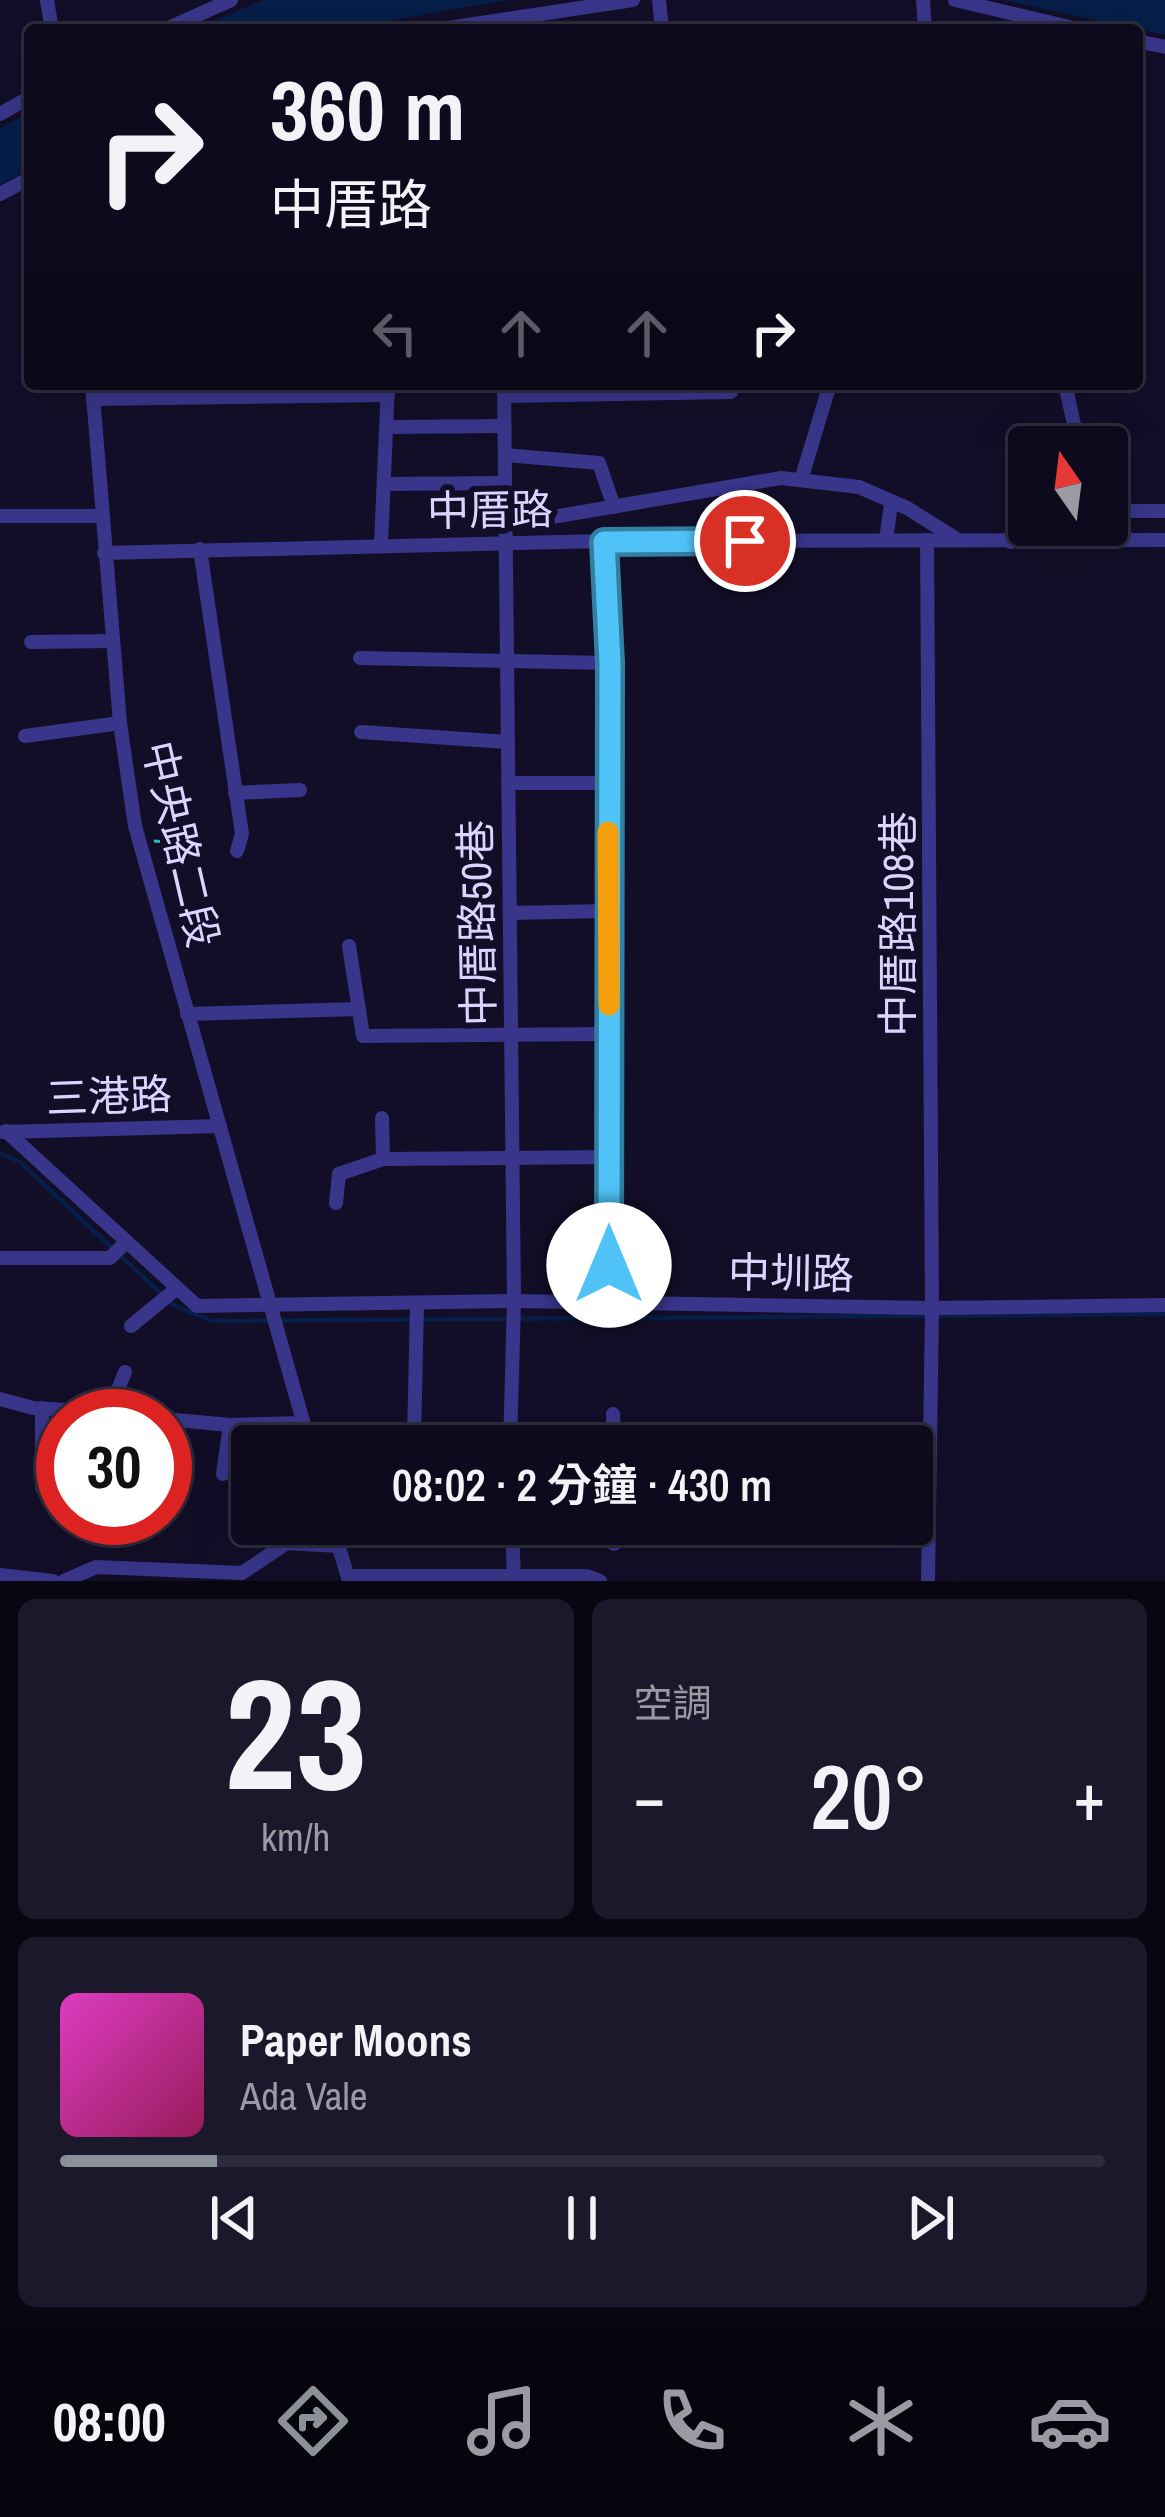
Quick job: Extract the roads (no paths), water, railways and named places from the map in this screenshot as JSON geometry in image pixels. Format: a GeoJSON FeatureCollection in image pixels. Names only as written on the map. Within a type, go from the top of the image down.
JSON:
{"type":"FeatureCollection","features":[{"type":"Feature","properties":{"kind":"street"},"geometry":{"type":"LineString","coordinates":[[177,24],[231,0]]}},
{"type":"Feature","properties":{"kind":"street"},"geometry":{"type":"LineString","coordinates":[[504,24],[633,0]]}},
{"type":"Feature","properties":{"kind":"street"},"geometry":{"type":"LineString","coordinates":[[956,0],[1057,24]]}},
{"type":"Feature","properties":{"kind":"street"},"geometry":{"type":"LineString","coordinates":[[92,392],[388,390],[381,544]]}},
{"type":"Feature","properties":{"kind":"street"},"geometry":{"type":"LineString","coordinates":[[504,390],[730,392]]}},
{"type":"Feature","properties":{"kind":"street","name":"中厝路50巷"},"geometry":{"type":"LineString","coordinates":[[504,390],[514,1301],[511,1425]]}},
{"type":"Feature","properties":{"kind":"street"},"geometry":{"type":"LineString","coordinates":[[801,480],[828,390]]}},
{"type":"Feature","properties":{"kind":"street"},"geometry":{"type":"LineString","coordinates":[[1066,390],[1074,426]]}},
{"type":"Feature","properties":{"kind":"street","name":"中央路二段"},"geometry":{"type":"LineString","coordinates":[[92,392],[120,723],[138,839],[303,1424]]}},
{"type":"Feature","properties":{"kind":"street"},"geometry":{"type":"LineString","coordinates":[[386,427],[504,426]]}},
{"type":"Feature","properties":{"kind":"street"},"geometry":{"type":"LineString","coordinates":[[505,455],[599,463],[614,506]]}},
{"type":"Feature","properties":{"kind":"street"},"geometry":{"type":"LineString","coordinates":[[506,525],[781,478],[859,487],[891,505],[908,508],[959,541]]}},
{"type":"Feature","properties":{"kind":"street"},"geometry":{"type":"LineString","coordinates":[[384,484],[505,483]]}},
{"type":"Feature","properties":{"kind":"street"},"geometry":{"type":"LineString","coordinates":[[886,540],[891,505]]}},
{"type":"Feature","properties":{"kind":"street"},"geometry":{"type":"LineString","coordinates":[[1128,510],[1165,511]]}},
{"type":"Feature","properties":{"kind":"street"},"geometry":{"type":"LineString","coordinates":[[0,516],[100,516]]}},
{"type":"Feature","properties":{"kind":"street","name":"中厝路108巷"},"geometry":{"type":"LineString","coordinates":[[927,540],[932,1308],[928,1581]]}},
{"type":"Feature","properties":{"kind":"street","name":"中厝路"},"geometry":{"type":"LineString","coordinates":[[1128,540],[1165,540]]}},
{"type":"Feature","properties":{"kind":"street"},"geometry":{"type":"LineString","coordinates":[[604,542],[610,663],[608,1301]]}},
{"type":"Feature","properties":{"kind":"street","name":"中厝路"},"geometry":{"type":"LineString","coordinates":[[104,553],[381,544],[1008,542]]}},
{"type":"Feature","properties":{"kind":"street"},"geometry":{"type":"LineString","coordinates":[[200,549],[242,834],[237,851]]}},
{"type":"Feature","properties":{"kind":"street"},"geometry":{"type":"LineString","coordinates":[[31,643],[112,641]]}},
{"type":"Feature","properties":{"kind":"street"},"geometry":{"type":"LineString","coordinates":[[360,658],[610,663]]}},
{"type":"Feature","properties":{"kind":"street"},"geometry":{"type":"LineString","coordinates":[[25,736],[120,723]]}},
{"type":"Feature","properties":{"kind":"street"},"geometry":{"type":"LineString","coordinates":[[362,732],[507,742]]}},
{"type":"Feature","properties":{"kind":"street"},"geometry":{"type":"LineString","coordinates":[[508,783],[609,783]]}},
{"type":"Feature","properties":{"kind":"street"},"geometry":{"type":"LineString","coordinates":[[236,793],[300,790]]}},
{"type":"Feature","properties":{"kind":"street"},"geometry":{"type":"LineString","coordinates":[[510,913],[607,911]]}},
{"type":"Feature","properties":{"kind":"street"},"geometry":{"type":"LineString","coordinates":[[349,946],[363,1036],[609,1034]]}},
{"type":"Feature","properties":{"kind":"street"},"geometry":{"type":"LineString","coordinates":[[188,1014],[359,1009]]}},
{"type":"Feature","properties":{"kind":"street"},"geometry":{"type":"LineString","coordinates":[[382,1118],[383,1159]]}},
{"type":"Feature","properties":{"kind":"street","name":"三港路"},"geometry":{"type":"LineString","coordinates":[[3,1131],[220,1126]]}},
{"type":"Feature","properties":{"kind":"street"},"geometry":{"type":"LineString","coordinates":[[3,1131],[176,1289],[131,1326]]}},
{"type":"Feature","properties":{"kind":"street"},"geometry":{"type":"LineString","coordinates":[[336,1203],[339,1174],[383,1159],[610,1157]]}},
{"type":"Feature","properties":{"kind":"street"},"geometry":{"type":"LineString","coordinates":[[0,1258],[110,1258],[126,1242]]}},
{"type":"Feature","properties":{"kind":"street","name":"中圳路"},"geometry":{"type":"LineString","coordinates":[[176,1289],[197,1306],[514,1301],[932,1308],[1165,1305]]}},
{"type":"Feature","properties":{"kind":"street"},"geometry":{"type":"LineString","coordinates":[[414,1425],[417,1303]]}},
{"type":"Feature","properties":{"kind":"street"},"geometry":{"type":"LineString","coordinates":[[118,1389],[125,1372]]}},
{"type":"Feature","properties":{"kind":"street"},"geometry":{"type":"LineString","coordinates":[[0,1399],[36,1407]]}},
{"type":"Feature","properties":{"kind":"street"},"geometry":{"type":"LineString","coordinates":[[613,1414],[613,1425]]}},
{"type":"Feature","properties":{"kind":"street"},"geometry":{"type":"LineString","coordinates":[[192,1421],[303,1424]]}},
{"type":"Feature","properties":{"kind":"street"},"geometry":{"type":"LineString","coordinates":[[223,1474],[230,1425]]}},
{"type":"Feature","properties":{"kind":"street"},"geometry":{"type":"LineString","coordinates":[[64,1581],[96,1568],[242,1573],[287,1543],[338,1546],[348,1579],[587,1576],[600,1581]]}},
{"type":"Feature","properties":{"kind":"street"},"geometry":{"type":"LineString","coordinates":[[513,1545],[514,1580]]}},
{"type":"Feature","properties":{"kind":"street"},"geometry":{"type":"LineString","coordinates":[[0,1575],[53,1581]]}},
{"type":"Feature","properties":{"kind":"water"},"geometry":{"type":"Polygon","coordinates":[[[263,0],[508,0],[371,24],[206,24],[263,0]]]}},
{"type":"Feature","properties":{"kind":"water"},"geometry":{"type":"Polygon","coordinates":[[[1002,0],[1165,0],[1165,35],[1143,30],[1143,24],[1114,24],[1002,0]]]}},
{"type":"Feature","properties":{"kind":"water"},"geometry":{"type":"Polygon","coordinates":[[[24,115],[24,171],[0,185],[0,128],[24,115]]]}},
{"type":"Feature","properties":{"kind":"waterway"},"geometry":{"type":"LineString","coordinates":[[0,1153],[20,1162],[173,1305],[212,1321],[1165,1314]]}}]}
